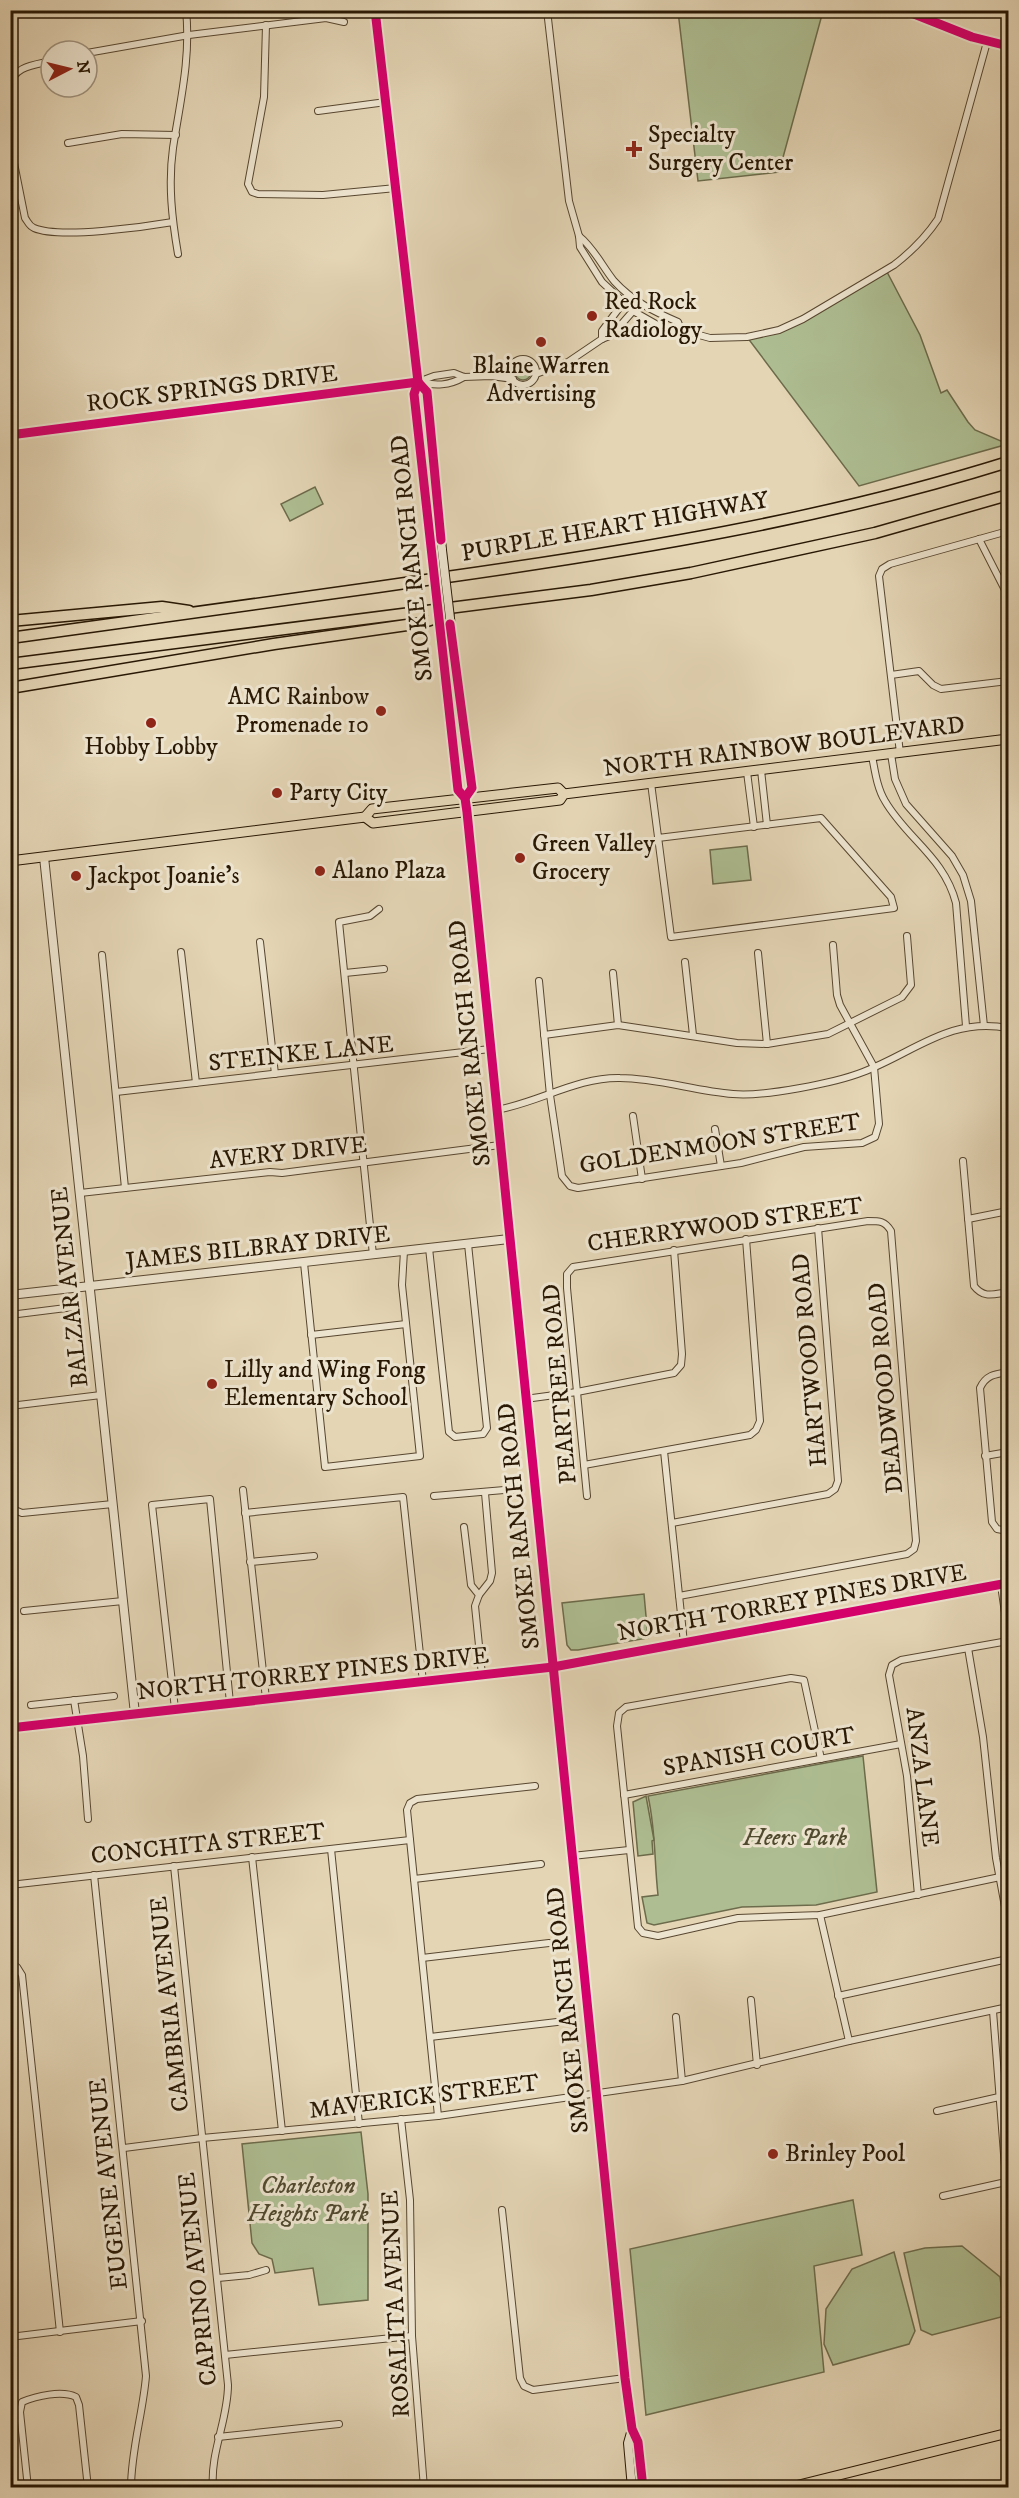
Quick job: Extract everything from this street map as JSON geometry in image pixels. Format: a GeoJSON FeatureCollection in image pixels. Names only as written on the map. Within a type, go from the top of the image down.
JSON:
{"type":"FeatureCollection","features":[{"type":"Feature","properties":{"kind":"highway","name":"PURPLE HEART HIGHWAY"},"geometry":{"type":"LineString","coordinates":[[10,638],[561,561],[690,539],[863,502],[1008,462]]}},
{"type":"Feature","properties":{"kind":"highway"},"geometry":{"type":"LineString","coordinates":[[10,664],[471,606],[691,573],[876,533],[1008,495]]}},
{"type":"Feature","properties":{"kind":"highway"},"geometry":{"type":"LineString","coordinates":[[10,688],[252,647],[421,623],[471,606]]}},
{"type":"Feature","properties":{"kind":"highway"},"geometry":{"type":"LineString","coordinates":[[10,621],[162,607],[201,613]]}},
{"type":"Feature","properties":{"kind":"main road","name":"SMOKE RANCH ROAD"},"geometry":{"type":"LineString","coordinates":[[375,10],[418,382],[414,394],[452,635],[472,788],[465,798]]}},
{"type":"Feature","properties":{"kind":"main road"},"geometry":{"type":"LineString","coordinates":[[904,10],[987,42],[1008,46]]}},
{"type":"Feature","properties":{"kind":"main road","name":"SMOKE RANCH ROAD"},"geometry":{"type":"LineString","coordinates":[[418,382],[427,392],[442,637],[458,790],[465,798],[467,812],[625,2378],[632,2429],[638,2442],[643,2487]]}},
{"type":"Feature","properties":{"kind":"main road","name":"ROCK SPRINGS DRIVE"},"geometry":{"type":"LineString","coordinates":[[10,435],[418,382]]}},
{"type":"Feature","properties":{"kind":"main road","name":"NORTH RAINBOW BOULEVARD"},"geometry":{"type":"LineString","coordinates":[[10,861],[365,817],[374,823],[467,812],[560,800],[564,794],[1008,739]]}},
{"type":"Feature","properties":{"kind":"main road","name":"NORTH RAINBOW BOULEVARD"},"geometry":{"type":"LineString","coordinates":[[365,817],[372,809],[465,798],[558,788],[564,794]]}},
{"type":"Feature","properties":{"kind":"main road","name":"NORTH TORREY PINES DRIVE"},"geometry":{"type":"LineString","coordinates":[[10,1728],[553,1667],[1005,1584]]}},
{"type":"Feature","properties":{"kind":"main road","name":"SMOKE RANCH ROAD"},"geometry":{"type":"LineString","coordinates":[[632,2429],[628,2443],[632,2487]]}},
{"type":"Feature","properties":{"kind":"main road"},"geometry":{"type":"LineString","coordinates":[[787,2487],[801,2486],[1008,2433]]}},
{"type":"Feature","properties":{"kind":"street"},"geometry":{"type":"LineString","coordinates":[[178,254],[173,222],[171,180],[185,82],[189,35],[186,10]]}},
{"type":"Feature","properties":{"kind":"street"},"geometry":{"type":"LineString","coordinates":[[547,10],[569,201],[580,247],[589,265],[633,311],[663,328],[710,338],[747,337],[779,330],[803,319],[908,255],[927,235],[938,219],[987,42]]}},
{"type":"Feature","properties":{"kind":"street"},"geometry":{"type":"LineString","coordinates":[[99,51],[189,35],[326,18],[344,22]]}},
{"type":"Feature","properties":{"kind":"street"},"geometry":{"type":"LineString","coordinates":[[266,26],[264,97],[248,184],[252,192],[323,195],[396,188]]}},
{"type":"Feature","properties":{"kind":"street"},"geometry":{"type":"LineString","coordinates":[[10,86],[15,74],[22,68],[39,64]]}},
{"type":"Feature","properties":{"kind":"street"},"geometry":{"type":"LineString","coordinates":[[10,99],[15,163],[25,218],[29,225],[36,229],[73,232],[134,228],[173,222]]}},
{"type":"Feature","properties":{"kind":"street"},"geometry":{"type":"LineString","coordinates":[[318,111],[386,102]]}},
{"type":"Feature","properties":{"kind":"street"},"geometry":{"type":"LineString","coordinates":[[68,143],[122,134],[176,135]]}},
{"type":"Feature","properties":{"kind":"street"},"geometry":{"type":"LineString","coordinates":[[579,236],[587,243],[616,282],[639,302],[678,322],[681,330]]}},
{"type":"Feature","properties":{"kind":"street","name":"ROCK SPRINGS DRIVE"},"geometry":{"type":"LineString","coordinates":[[602,339],[603,331],[623,303]]}},
{"type":"Feature","properties":{"kind":"street","name":"ROCK SPRINGS DRIVE"},"geometry":{"type":"LineString","coordinates":[[418,382],[435,386],[455,383],[464,377],[491,376],[528,384],[536,375],[550,367],[567,362],[612,335],[633,311]]}},
{"type":"Feature","properties":{"kind":"street","name":"ROCK SPRINGS DRIVE"},"geometry":{"type":"LineString","coordinates":[[491,376],[511,367],[516,361],[525,359],[535,366],[550,367]]}},
{"type":"Feature","properties":{"kind":"street"},"geometry":{"type":"LineString","coordinates":[[535,366],[536,375]]}},
{"type":"Feature","properties":{"kind":"street"},"geometry":{"type":"LineString","coordinates":[[511,367],[513,379]]}},
{"type":"Feature","properties":{"kind":"street"},"geometry":{"type":"LineString","coordinates":[[984,1026],[971,902],[967,886],[952,856],[906,804],[895,779],[891,675],[879,576],[882,569],[890,564],[1008,531]]}},
{"type":"Feature","properties":{"kind":"street"},"geometry":{"type":"LineString","coordinates":[[979,538],[1008,597]]}},
{"type":"Feature","properties":{"kind":"street"},"geometry":{"type":"LineString","coordinates":[[891,675],[919,670],[933,685],[946,689],[1008,681]]}},
{"type":"Feature","properties":{"kind":"street"},"geometry":{"type":"LineString","coordinates":[[872,756],[883,799],[936,861],[952,889],[956,903],[966,1026]]}},
{"type":"Feature","properties":{"kind":"street"},"geometry":{"type":"LineString","coordinates":[[760,770],[767,825]]}},
{"type":"Feature","properties":{"kind":"street"},"geometry":{"type":"LineString","coordinates":[[747,772],[754,826]]}},
{"type":"Feature","properties":{"kind":"street"},"geometry":{"type":"LineString","coordinates":[[651,783],[658,838],[671,937],[894,908],[891,897],[821,818],[658,838]]}},
{"type":"Feature","properties":{"kind":"street","name":"BALZAR AVENUE"},"geometry":{"type":"LineString","coordinates":[[44,857],[135,1714]]}},
{"type":"Feature","properties":{"kind":"street"},"geometry":{"type":"LineString","coordinates":[[373,1255],[339,922],[370,916],[379,909]]}},
{"type":"Feature","properties":{"kind":"street"},"geometry":{"type":"LineString","coordinates":[[544,1035],[618,1025],[737,1043],[767,1044],[828,1034],[902,997],[909,990],[911,985],[907,936]]}},
{"type":"Feature","properties":{"kind":"street"},"geometry":{"type":"LineString","coordinates":[[260,942],[275,1074]]}},
{"type":"Feature","properties":{"kind":"street"},"geometry":{"type":"LineString","coordinates":[[832,945],[837,995],[874,1067]]}},
{"type":"Feature","properties":{"kind":"street"},"geometry":{"type":"LineString","coordinates":[[181,952],[196,1083]]}},
{"type":"Feature","properties":{"kind":"street"},"geometry":{"type":"LineString","coordinates":[[759,953],[767,1044]]}},
{"type":"Feature","properties":{"kind":"street"},"geometry":{"type":"LineString","coordinates":[[102,955],[125,1188]]}},
{"type":"Feature","properties":{"kind":"street"},"geometry":{"type":"LineString","coordinates":[[685,962],[693,1035]]}},
{"type":"Feature","properties":{"kind":"street"},"geometry":{"type":"LineString","coordinates":[[345,973],[384,969]]}},
{"type":"Feature","properties":{"kind":"street"},"geometry":{"type":"LineString","coordinates":[[613,973],[618,1025]]}},
{"type":"Feature","properties":{"kind":"street"},"geometry":{"type":"LineString","coordinates":[[539,981],[550,1095]]}},
{"type":"Feature","properties":{"kind":"street"},"geometry":{"type":"LineString","coordinates":[[496,1110],[521,1106],[583,1083],[621,1078],[734,1094],[755,1094],[847,1077],[966,1026],[1008,1028]]}},
{"type":"Feature","properties":{"kind":"street","name":"STEINKE LANE"},"geometry":{"type":"LineString","coordinates":[[116,1092],[490,1049]]}},
{"type":"Feature","properties":{"kind":"street","name":"GOLDENMOON STREET"},"geometry":{"type":"LineString","coordinates":[[550,1095],[562,1176],[570,1185],[578,1188],[721,1166],[804,1147],[862,1143],[875,1137],[879,1124],[874,1067]]}},
{"type":"Feature","properties":{"kind":"street"},"geometry":{"type":"LineString","coordinates":[[633,1116],[642,1179]]}},
{"type":"Feature","properties":{"kind":"street"},"geometry":{"type":"LineString","coordinates":[[715,1129],[721,1166]]}},
{"type":"Feature","properties":{"kind":"street","name":"AVERY DRIVE"},"geometry":{"type":"LineString","coordinates":[[80,1193],[364,1164],[500,1144]]}},
{"type":"Feature","properties":{"kind":"street"},"geometry":{"type":"LineString","coordinates":[[963,1161],[974,1286],[986,1296],[1008,1292]]}},
{"type":"Feature","properties":{"kind":"street"},"geometry":{"type":"LineString","coordinates":[[968,1219],[1008,1211]]}},
{"type":"Feature","properties":{"kind":"street","name":"CHERRYWOOD STREET"},"geometry":{"type":"LineString","coordinates":[[570,1270],[579,1264],[818,1228],[868,1221],[879,1221],[886,1224]]}},
{"type":"Feature","properties":{"kind":"street","name":"DEADWOOD ROAD"},"geometry":{"type":"LineString","coordinates":[[680,1596],[907,1554],[914,1549],[916,1541],[891,1232],[886,1224]]}},
{"type":"Feature","properties":{"kind":"street","name":"HARTWOOD ROAD"},"geometry":{"type":"LineString","coordinates":[[672,1523],[828,1494],[835,1489],[838,1481],[818,1228]]}},
{"type":"Feature","properties":{"kind":"street","name":"JAMES BILBRAY DRIVE"},"geometry":{"type":"LineString","coordinates":[[10,1295],[509,1239]]}},
{"type":"Feature","properties":{"kind":"street"},"geometry":{"type":"LineString","coordinates":[[584,1466],[750,1435],[756,1430],[760,1421],[746,1239]]}},
{"type":"Feature","properties":{"kind":"street"},"geometry":{"type":"LineString","coordinates":[[429,1248],[449,1432],[455,1437],[483,1434],[487,1428],[468,1244]]}},
{"type":"Feature","properties":{"kind":"street"},"geometry":{"type":"LineString","coordinates":[[525,1399],[577,1392],[674,1373],[678,1369],[682,1354],[674,1250]]}},
{"type":"Feature","properties":{"kind":"street"},"geometry":{"type":"LineString","coordinates":[[304,1263],[325,1467],[420,1456],[402,1285],[404,1251]]}},
{"type":"Feature","properties":{"kind":"street","name":"PEARTREE ROAD"},"geometry":{"type":"LineString","coordinates":[[570,1270],[567,1288],[587,1496]]}},
{"type":"Feature","properties":{"kind":"street"},"geometry":{"type":"LineString","coordinates":[[10,1315],[74,1307]]}},
{"type":"Feature","properties":{"kind":"street"},"geometry":{"type":"LineString","coordinates":[[311,1335],[406,1324]]}},
{"type":"Feature","properties":{"kind":"street"},"geometry":{"type":"LineString","coordinates":[[1008,1372],[992,1375],[984,1380],[980,1388],[992,1522],[997,1529],[1008,1531]]}},
{"type":"Feature","properties":{"kind":"street"},"geometry":{"type":"LineString","coordinates":[[10,1406],[101,1395]]}},
{"type":"Feature","properties":{"kind":"street"},"geometry":{"type":"LineString","coordinates":[[664,1450],[684,1643]]}},
{"type":"Feature","properties":{"kind":"street"},"geometry":{"type":"LineString","coordinates":[[985,1456],[1008,1452]]}},
{"type":"Feature","properties":{"kind":"street"},"geometry":{"type":"LineString","coordinates":[[434,1496],[517,1489]]}},
{"type":"Feature","properties":{"kind":"street"},"geometry":{"type":"LineString","coordinates":[[243,1490],[266,1699]]}},
{"type":"Feature","properties":{"kind":"street"},"geometry":{"type":"LineString","coordinates":[[482,1675],[475,1606],[479,1595],[490,1581],[492,1573],[485,1493]]}},
{"type":"Feature","properties":{"kind":"street"},"geometry":{"type":"LineString","coordinates":[[245,1513],[403,1497],[423,1682]]}},
{"type":"Feature","properties":{"kind":"street"},"geometry":{"type":"LineString","coordinates":[[175,1709],[152,1505],[210,1498],[230,1703]]}},
{"type":"Feature","properties":{"kind":"street"},"geometry":{"type":"LineString","coordinates":[[10,1508],[22,1514],[113,1504]]}},
{"type":"Feature","properties":{"kind":"street"},"geometry":{"type":"LineString","coordinates":[[464,1527],[471,1585],[479,1595]]}},
{"type":"Feature","properties":{"kind":"street"},"geometry":{"type":"LineString","coordinates":[[250,1562],[314,1556]]}},
{"type":"Feature","properties":{"kind":"street"},"geometry":{"type":"LineString","coordinates":[[1005,1584],[1008,1634]]}},
{"type":"Feature","properties":{"kind":"street"},"geometry":{"type":"LineString","coordinates":[[24,1611],[123,1601]]}},
{"type":"Feature","properties":{"kind":"street"},"geometry":{"type":"LineString","coordinates":[[1008,1641],[968,1648],[987,1760],[1000,1877],[1008,1923]]}},
{"type":"Feature","properties":{"kind":"street","name":"ANZA LANE"},"geometry":{"type":"LineString","coordinates":[[918,1895],[907,1776],[889,1674],[892,1665],[901,1660],[968,1648]]}},
{"type":"Feature","properties":{"kind":"street"},"geometry":{"type":"LineString","coordinates":[[821,1759],[804,1680],[791,1678],[626,1707],[619,1713],[617,1726],[638,1927],[644,1933],[658,1935],[738,1918],[820,1915],[1000,1877]]}},
{"type":"Feature","properties":{"kind":"street"},"geometry":{"type":"LineString","coordinates":[[31,1705],[114,1696]]}},
{"type":"Feature","properties":{"kind":"street"},"geometry":{"type":"LineString","coordinates":[[74,1700],[83,1756],[88,1819]]}},
{"type":"Feature","properties":{"kind":"street","name":"SPANISH COURT"},"geometry":{"type":"LineString","coordinates":[[624,1795],[901,1744]]}},
{"type":"Feature","properties":{"kind":"street"},"geometry":{"type":"LineString","coordinates":[[438,2116],[407,1810],[410,1803],[417,1799],[536,1786]]}},
{"type":"Feature","properties":{"kind":"street","name":"CONCHITA STREET"},"geometry":{"type":"LineString","coordinates":[[10,1885],[410,1840]]}},
{"type":"Feature","properties":{"kind":"street"},"geometry":{"type":"LineString","coordinates":[[331,1849],[359,2124]]}},
{"type":"Feature","properties":{"kind":"street"},"geometry":{"type":"LineString","coordinates":[[572,1856],[629,1850]]}},
{"type":"Feature","properties":{"kind":"street"},"geometry":{"type":"LineString","coordinates":[[252,1857],[282,2131]]}},
{"type":"Feature","properties":{"kind":"street"},"geometry":{"type":"LineString","coordinates":[[414,1879],[541,1864]]}},
{"type":"Feature","properties":{"kind":"street","name":"CAMBRIA AVENUE"},"geometry":{"type":"LineString","coordinates":[[174,1866],[202,2138]]}},
{"type":"Feature","properties":{"kind":"street","name":"EUGENE AVENUE"},"geometry":{"type":"LineString","coordinates":[[94,1875],[146,2376],[143,2410],[131,2466],[131,2487]]}},
{"type":"Feature","properties":{"kind":"street"},"geometry":{"type":"LineString","coordinates":[[820,1915],[849,2041]]}},
{"type":"Feature","properties":{"kind":"street"},"geometry":{"type":"LineString","coordinates":[[422,1958],[549,1943]]}},
{"type":"Feature","properties":{"kind":"street"},"geometry":{"type":"LineString","coordinates":[[838,1996],[1008,1959]]}},
{"type":"Feature","properties":{"kind":"street"},"geometry":{"type":"LineString","coordinates":[[14,1966],[22,1975],[60,2332]]}},
{"type":"Feature","properties":{"kind":"street"},"geometry":{"type":"LineString","coordinates":[[751,2000],[757,2065]]}},
{"type":"Feature","properties":{"kind":"street","name":"MAVERICK STREET"},"geometry":{"type":"LineString","coordinates":[[124,2148],[202,2138],[438,2116],[682,2081],[757,2065],[849,2041],[1008,2007]]}},
{"type":"Feature","properties":{"kind":"street"},"geometry":{"type":"LineString","coordinates":[[993,2011],[1008,2206]]}},
{"type":"Feature","properties":{"kind":"street"},"geometry":{"type":"LineString","coordinates":[[676,2017],[682,2081]]}},
{"type":"Feature","properties":{"kind":"street"},"geometry":{"type":"LineString","coordinates":[[430,2037],[557,2022]]}},
{"type":"Feature","properties":{"kind":"street"},"geometry":{"type":"LineString","coordinates":[[937,2111],[999,2097]]}},
{"type":"Feature","properties":{"kind":"street","name":"ROSALITA AVENUE"},"geometry":{"type":"LineString","coordinates":[[401,2119],[410,2200],[412,2336],[424,2487]]}},
{"type":"Feature","properties":{"kind":"street","name":"CAPRINO AVENUE"},"geometry":{"type":"LineString","coordinates":[[202,2138],[218,2278],[228,2403],[218,2437],[213,2468],[213,2487]]}},
{"type":"Feature","properties":{"kind":"street"},"geometry":{"type":"LineString","coordinates":[[943,2196],[1006,2182]]}},
{"type":"Feature","properties":{"kind":"street"},"geometry":{"type":"LineString","coordinates":[[502,2210],[520,2378],[524,2386],[533,2390],[625,2378]]}},
{"type":"Feature","properties":{"kind":"street"},"geometry":{"type":"LineString","coordinates":[[218,2278],[249,2275],[266,2270]]}},
{"type":"Feature","properties":{"kind":"street"},"geometry":{"type":"LineString","coordinates":[[10,2337],[142,2321]]}},
{"type":"Feature","properties":{"kind":"street"},"geometry":{"type":"LineString","coordinates":[[225,2355],[412,2336]]}},
{"type":"Feature","properties":{"kind":"street"},"geometry":{"type":"LineString","coordinates":[[28,2487],[20,2412],[22,2402],[31,2398],[69,2394],[76,2397],[79,2405],[88,2487]]}},
{"type":"Feature","properties":{"kind":"street"},"geometry":{"type":"LineString","coordinates":[[218,2437],[339,2424]]}},
{"type":"Feature","properties":{"kind":"green space"},"geometry":{"type":"Polygon","coordinates":[[[678,11],[823,11],[779,172],[698,181],[678,11]]]}},
{"type":"Feature","properties":{"kind":"green space"},"geometry":{"type":"Polygon","coordinates":[[[886,270],[920,335],[941,393],[947,390],[975,430],[1008,444],[859,486],[747,337],[779,330],[886,270]]]}},
{"type":"Feature","properties":{"kind":"green space"},"geometry":{"type":"Polygon","coordinates":[[[520,364],[526,364],[531,372],[529,378],[520,380],[515,375],[515,369],[520,364]]]}},
{"type":"Feature","properties":{"kind":"green space"},"geometry":{"type":"Polygon","coordinates":[[[315,487],[323,504],[290,521],[281,504],[315,487]]]}},
{"type":"Feature","properties":{"kind":"green space"},"geometry":{"type":"Polygon","coordinates":[[[747,846],[751,880],[713,884],[710,850],[747,846]]]}},
{"type":"Feature","properties":{"kind":"green space"},"geometry":{"type":"Polygon","coordinates":[[[644,1594],[648,1638],[578,1650],[571,1650],[567,1645],[562,1603],[644,1594]]]}},
{"type":"Feature","properties":{"kind":"green space","name":"Heers Park"},"geometry":{"type":"Polygon","coordinates":[[[863,1756],[877,1892],[816,1905],[742,1907],[654,1925],[647,1923],[642,1897],[658,1895],[654,1834],[648,1796],[863,1756]]]}},
{"type":"Feature","properties":{"kind":"green space"},"geometry":{"type":"Polygon","coordinates":[[[646,1796],[654,1840],[652,1841],[653,1854],[638,1856],[633,1802],[646,1796]]]}},
{"type":"Feature","properties":{"kind":"green space","name":"Charleston Heights Park"},"geometry":{"type":"Polygon","coordinates":[[[361,2132],[368,2194],[368,2300],[319,2305],[313,2268],[275,2273],[272,2259],[259,2254],[252,2243],[242,2144],[361,2132]]]}},
{"type":"Feature","properties":{"kind":"green space"},"geometry":{"type":"Polygon","coordinates":[[[853,2200],[862,2255],[814,2266],[824,2372],[646,2415],[630,2249],[853,2200]]]}},
{"type":"Feature","properties":{"kind":"green space"},"geometry":{"type":"Polygon","coordinates":[[[962,2246],[1000,2277],[1005,2316],[932,2335],[921,2330],[904,2253],[925,2248],[962,2246]]]}},
{"type":"Feature","properties":{"kind":"green space"},"geometry":{"type":"Polygon","coordinates":[[[894,2252],[915,2331],[909,2344],[833,2365],[824,2344],[826,2309],[852,2269],[894,2252]]]}},
{"type":"Feature","properties":{"kind":"cycle path"},"geometry":{"type":"LineString","coordinates":[[375,10],[418,382],[414,394],[458,790],[465,798],[467,812],[625,2378],[632,2429],[638,2442],[643,2488]]}},
{"type":"Feature","properties":{"kind":"cycle path"},"geometry":{"type":"LineString","coordinates":[[904,10],[972,37],[1008,46]]}},
{"type":"Feature","properties":{"kind":"cycle path"},"geometry":{"type":"LineString","coordinates":[[418,382],[427,392],[441,540]]}},
{"type":"Feature","properties":{"kind":"cycle path"},"geometry":{"type":"LineString","coordinates":[[10,435],[418,382]]}},
{"type":"Feature","properties":{"kind":"cycle path"},"geometry":{"type":"LineString","coordinates":[[450,624],[472,788],[465,798]]}},
{"type":"Feature","properties":{"kind":"cycle path"},"geometry":{"type":"LineString","coordinates":[[10,1728],[553,1667],[1008,1583]]}},
{"type":"Feature","properties":{"kind":"place","name":"Specialty Surgery Center"},"geometry":{"type":"Point","coordinates":[634,149]}},
{"type":"Feature","properties":{"kind":"place","name":"Red Rock Radiology"},"geometry":{"type":"Point","coordinates":[592,316]}},
{"type":"Feature","properties":{"kind":"place","name":"Blaine Warren Advertising"},"geometry":{"type":"Point","coordinates":[541,342]}},
{"type":"Feature","properties":{"kind":"place","name":"AMC Rainbow Promenade 10"},"geometry":{"type":"Point","coordinates":[381,711]}},
{"type":"Feature","properties":{"kind":"place","name":"Hobby Lobby"},"geometry":{"type":"Point","coordinates":[151,723]}},
{"type":"Feature","properties":{"kind":"place","name":"Party City"},"geometry":{"type":"Point","coordinates":[277,793]}},
{"type":"Feature","properties":{"kind":"place","name":"Green Valley Grocery"},"geometry":{"type":"Point","coordinates":[520,858]}},
{"type":"Feature","properties":{"kind":"place","name":"Alano Plaza"},"geometry":{"type":"Point","coordinates":[320,871]}},
{"type":"Feature","properties":{"kind":"place","name":"Jackpot Joanie's"},"geometry":{"type":"Point","coordinates":[76,876]}},
{"type":"Feature","properties":{"kind":"place","name":"Lilly and Wing Fong Elementary School"},"geometry":{"type":"Point","coordinates":[212,1384]}},
{"type":"Feature","properties":{"kind":"place","name":"Brinley Pool"},"geometry":{"type":"Point","coordinates":[773,2154]}}]}
